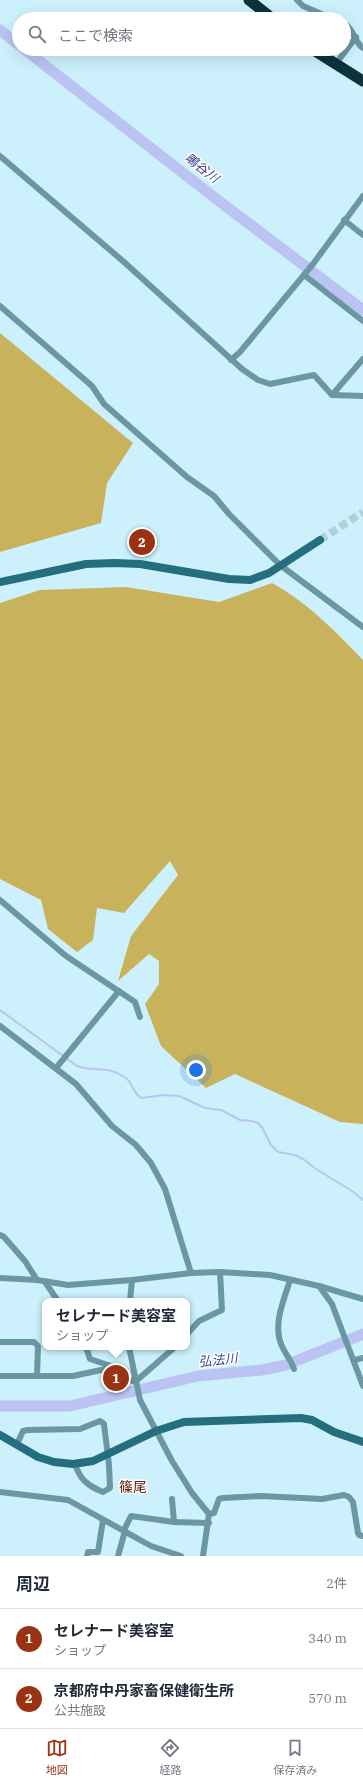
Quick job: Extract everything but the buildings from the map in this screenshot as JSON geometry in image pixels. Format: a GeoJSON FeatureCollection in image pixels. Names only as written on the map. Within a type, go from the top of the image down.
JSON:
{"type":"FeatureCollection","features":[{"type":"Feature","properties":{"kind":"highway"},"geometry":{"type":"LineString","coordinates":[[249,0],[264,12]]}},
{"type":"Feature","properties":{"kind":"highway"},"geometry":{"type":"LineString","coordinates":[[322,56],[363,81]]}},
{"type":"Feature","properties":{"kind":"street"},"geometry":{"type":"LineString","coordinates":[[297,0],[303,6],[317,12]]}},
{"type":"Feature","properties":{"kind":"street"},"geometry":{"type":"LineString","coordinates":[[351,29],[363,48]]}},
{"type":"Feature","properties":{"kind":"street"},"geometry":{"type":"LineString","coordinates":[[351,44],[356,38]]}},
{"type":"Feature","properties":{"kind":"street"},"geometry":{"type":"LineString","coordinates":[[335,65],[342,56]]}},
{"type":"Feature","properties":{"kind":"street"},"geometry":{"type":"LineString","coordinates":[[0,156],[124,262],[231,360],[258,380],[270,384],[314,375],[332,395],[363,396]]}},
{"type":"Feature","properties":{"kind":"street"},"geometry":{"type":"LineString","coordinates":[[231,360],[240,352],[304,275],[363,196]]}},
{"type":"Feature","properties":{"kind":"street"},"geometry":{"type":"LineString","coordinates":[[344,220],[363,235]]}},
{"type":"Feature","properties":{"kind":"street"},"geometry":{"type":"LineString","coordinates":[[304,275],[363,321]]}},
{"type":"Feature","properties":{"kind":"street"},"geometry":{"type":"LineString","coordinates":[[0,306],[92,386],[104,404],[188,477],[214,496],[229,514],[280,565],[363,627]]}},
{"type":"Feature","properties":{"kind":"street"},"geometry":{"type":"LineString","coordinates":[[332,395],[363,359]]}},
{"type":"Feature","properties":{"kind":"street"},"geometry":{"type":"LineString","coordinates":[[0,582],[86,564],[115,563],[140,564],[229,579],[250,580],[270,573],[320,540]]}},
{"type":"Feature","properties":{"kind":"street"},"geometry":{"type":"LineString","coordinates":[[0,900],[66,956],[135,1002],[140,1017]]}},
{"type":"Feature","properties":{"kind":"street"},"geometry":{"type":"LineString","coordinates":[[56,1068],[119,991]]}},
{"type":"Feature","properties":{"kind":"street"},"geometry":{"type":"LineString","coordinates":[[0,1026],[76,1084],[112,1126],[136,1145],[151,1163],[165,1189],[191,1273]]}},
{"type":"Feature","properties":{"kind":"street"},"geometry":{"type":"LineString","coordinates":[[0,1235],[4,1237],[25,1261],[37,1280]]}},
{"type":"Feature","properties":{"kind":"street"},"geometry":{"type":"LineString","coordinates":[[190,1331],[199,1321],[222,1310],[220,1272]]}},
{"type":"Feature","properties":{"kind":"street"},"geometry":{"type":"LineString","coordinates":[[0,1278],[37,1280],[68,1285],[132,1280],[191,1273],[220,1272],[270,1275],[319,1286],[363,1299]]}},
{"type":"Feature","properties":{"kind":"street"},"geometry":{"type":"LineString","coordinates":[[130,1298],[132,1280]]}},
{"type":"Feature","properties":{"kind":"street"},"geometry":{"type":"LineString","coordinates":[[290,1280],[281,1309],[277,1330],[281,1344],[290,1358],[294,1369]]}},
{"type":"Feature","properties":{"kind":"street"},"geometry":{"type":"LineString","coordinates":[[45,1282],[56,1298]]}},
{"type":"Feature","properties":{"kind":"street"},"geometry":{"type":"LineString","coordinates":[[319,1286],[332,1304],[355,1360],[363,1386]]}},
{"type":"Feature","properties":{"kind":"street"},"geometry":{"type":"LineString","coordinates":[[0,1342],[34,1342],[38,1346],[37,1376]]}},
{"type":"Feature","properties":{"kind":"street"},"geometry":{"type":"LineString","coordinates":[[87,1350],[90,1359],[115,1367],[136,1384]]}},
{"type":"Feature","properties":{"kind":"street"},"geometry":{"type":"LineString","coordinates":[[130,1350],[138,1394],[172,1462],[192,1493],[209,1514],[209,1523],[203,1556]]}},
{"type":"Feature","properties":{"kind":"street"},"geometry":{"type":"LineString","coordinates":[[136,1384],[172,1350]]}},
{"type":"Feature","properties":{"kind":"street"},"geometry":{"type":"LineString","coordinates":[[355,1360],[363,1358]]}},
{"type":"Feature","properties":{"kind":"street"},"geometry":{"type":"LineString","coordinates":[[0,1376],[73,1376],[115,1367]]}},
{"type":"Feature","properties":{"kind":"street"},"geometry":{"type":"LineString","coordinates":[[0,1435],[38,1457],[54,1462],[75,1463],[93,1460],[108,1455],[156,1431],[184,1422],[301,1418],[312,1420],[334,1432],[363,1442]]}},
{"type":"Feature","properties":{"kind":"street"},"geometry":{"type":"LineString","coordinates":[[17,1444],[23,1431],[80,1429],[100,1422],[104,1424],[110,1488],[103,1492],[90,1487],[78,1475],[75,1463]]}},
{"type":"Feature","properties":{"kind":"street"},"geometry":{"type":"LineString","coordinates":[[0,1492],[68,1500],[151,1546],[181,1556]]}},
{"type":"Feature","properties":{"kind":"street"},"geometry":{"type":"LineString","coordinates":[[209,1514],[214,1513],[219,1499],[223,1498],[262,1496],[322,1499],[344,1495],[349,1497],[352,1502],[358,1533],[359,1536],[363,1536]]}},
{"type":"Feature","properties":{"kind":"street"},"geometry":{"type":"LineString","coordinates":[[172,1499],[174,1522]]}},
{"type":"Feature","properties":{"kind":"street"},"geometry":{"type":"LineString","coordinates":[[118,1556],[131,1516],[174,1522],[209,1523]]}},
{"type":"Feature","properties":{"kind":"street"},"geometry":{"type":"LineString","coordinates":[[87,1556],[88,1552],[98,1552],[103,1520]]}},
{"type":"Feature","properties":{"kind":"shaded area"},"geometry":{"type":"Polygon","coordinates":[[[0,333],[133,443],[107,483],[101,523],[0,552],[0,333]]]}},
{"type":"Feature","properties":{"kind":"shaded area"},"geometry":{"type":"Polygon","coordinates":[[[272,583],[309,608],[363,660],[363,1124],[340,1122],[235,1074],[206,1088],[161,1046],[145,1004],[159,984],[159,961],[149,954],[118,981],[131,936],[178,875],[170,861],[124,913],[97,908],[93,940],[77,952],[48,929],[41,900],[0,879],[0,603],[40,590],[126,587],[219,602],[272,583]]]}},
{"type":"Feature","properties":{"kind":"waterway","name":"鴫谷川"},"geometry":{"type":"LineString","coordinates":[[0,30],[12,39]]}},
{"type":"Feature","properties":{"kind":"waterway","name":"鴫谷川"},"geometry":{"type":"LineString","coordinates":[[33,56],[219,201],[363,310]]}},
{"type":"Feature","properties":{"kind":"waterway"},"geometry":{"type":"LineString","coordinates":[[0,1010],[77,1066],[112,1071],[126,1078],[136,1094],[141,1098],[165,1095],[179,1096],[205,1108],[221,1110],[240,1120],[258,1123],[263,1129],[271,1145],[278,1152],[295,1155],[303,1159],[316,1169],[352,1191],[363,1200]]}},
{"type":"Feature","properties":{"kind":"waterway","name":"弘法川"},"geometry":{"type":"LineString","coordinates":[[0,1406],[70,1406],[198,1376],[262,1370],[286,1365],[363,1334]]}},
{"type":"Feature","properties":{"kind":"tunnel"},"geometry":{"type":"LineString","coordinates":[[320,540],[363,512]]}},
{"type":"Feature","properties":{"kind":"place","name":"京都府中丹家畜保健衛生所"},"geometry":{"type":"Point","coordinates":[142,542]}},
{"type":"Feature","properties":{"kind":"place","name":"セレナード美容室"},"geometry":{"type":"Point","coordinates":[116,1378]}},
{"type":"Feature","properties":{"kind":"district","name":"篠尾"},"geometry":{"type":"Point","coordinates":[133,1487]}}]}
